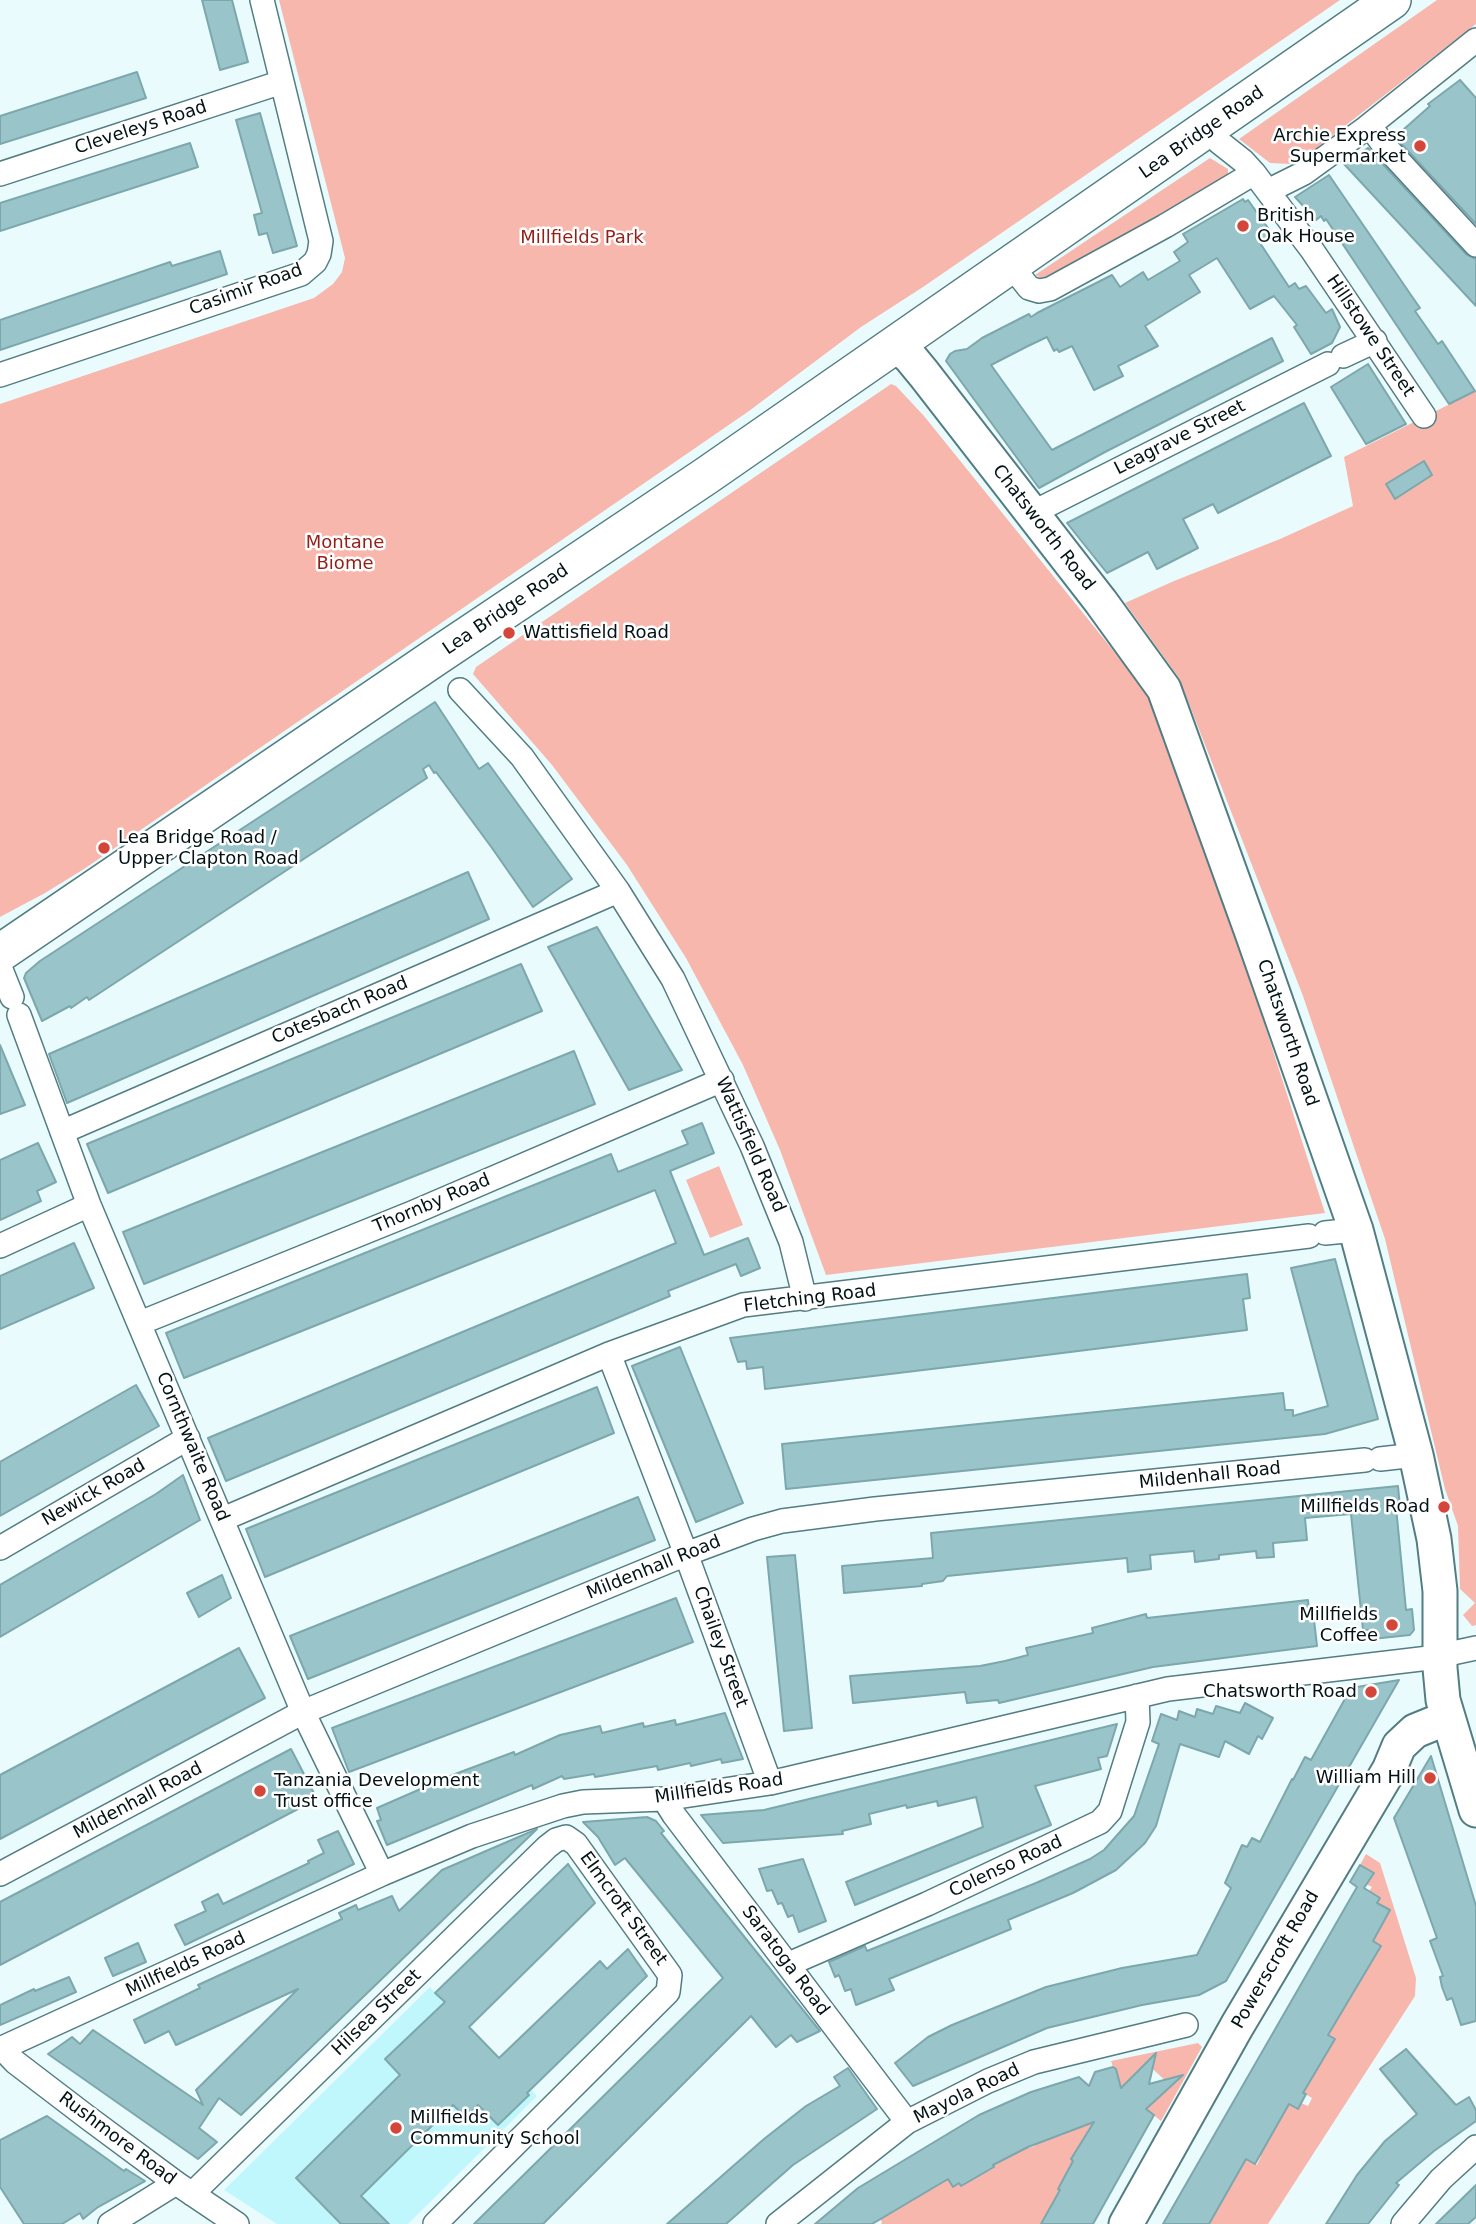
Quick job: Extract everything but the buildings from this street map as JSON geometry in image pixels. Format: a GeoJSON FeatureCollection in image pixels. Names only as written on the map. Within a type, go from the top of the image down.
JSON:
{"type":"FeatureCollection","features":[{"type":"Feature","properties":{"kind":"main road","name":"Lea Bridge Road"},"geometry":{"type":"LineString","coordinates":[[0,953],[706,476],[1392,0]]}},
{"type":"Feature","properties":{"kind":"street","name":"Casimir Road"},"geometry":{"type":"LineString","coordinates":[[0,375],[301,274],[315,262],[321,241],[262,0]]}},
{"type":"Feature","properties":{"kind":"street"},"geometry":{"type":"LineString","coordinates":[[1268,191],[1304,173],[1370,125],[1476,40]]}},
{"type":"Feature","properties":{"kind":"street","name":"Cleveleys Road"},"geometry":{"type":"LineString","coordinates":[[0,174],[282,82]]}},
{"type":"Feature","properties":{"kind":"street"},"geometry":{"type":"LineString","coordinates":[[1370,125],[1382,144],[1476,245]]}},
{"type":"Feature","properties":{"kind":"street","name":"Hillstowe Street"},"geometry":{"type":"LineString","coordinates":[[1209,129],[1219,142],[1254,173],[1268,191],[1375,341],[1424,416]]}},
{"type":"Feature","properties":{"kind":"street"},"geometry":{"type":"LineString","coordinates":[[1010,264],[1029,288],[1039,291],[1050,289],[1254,173]]}},
{"type":"Feature","properties":{"kind":"street","name":"Leagrave Street"},"geometry":{"type":"LineString","coordinates":[[1032,513],[1375,341]]}},
{"type":"Feature","properties":{"kind":"street","name":"Chatsworth Road"},"geometry":{"type":"LineString","coordinates":[[894,344],[910,357],[924,374],[1164,689],[1252,933],[1330,1233],[1416,1455],[1434,1539],[1440,1591],[1441,1683],[1447,1718],[1476,1810]]}},
{"type":"Feature","properties":{"kind":"street","name":"Wattisfield Road"},"geometry":{"type":"LineString","coordinates":[[460,690],[522,757],[618,891],[673,979],[752,1146],[791,1242],[805,1299]]}},
{"type":"Feature","properties":{"kind":"street","name":"Cotesbach Road"},"geometry":{"type":"LineString","coordinates":[[62,1132],[618,891]]}},
{"type":"Feature","properties":{"kind":"street","name":"Cornthwaite Road"},"geometry":{"type":"LineString","coordinates":[[0,967],[89,1205],[303,1712],[382,1874]]}},
{"type":"Feature","properties":{"kind":"street","name":"Thornby Road"},"geometry":{"type":"LineString","coordinates":[[140,1324],[412,1213],[722,1080]]}},
{"type":"Feature","properties":{"kind":"street"},"geometry":{"type":"LineString","coordinates":[[0,1246],[89,1205]]}},
{"type":"Feature","properties":{"kind":"street","name":"Fletching Road"},"geometry":{"type":"LineString","coordinates":[[223,1519],[609,1354],[743,1305],[1330,1233]]}},
{"type":"Feature","properties":{"kind":"street","name":"Chailey Street"},"geometry":{"type":"LineString","coordinates":[[609,1354],[770,1783]]}},
{"type":"Feature","properties":{"kind":"street","name":"Newick Road"},"geometry":{"type":"LineString","coordinates":[[0,1548],[188,1438]]}},
{"type":"Feature","properties":{"kind":"street","name":"Mildenhall Road"},"geometry":{"type":"LineString","coordinates":[[0,1874],[303,1712],[753,1529],[782,1521],[875,1509],[1416,1455]]}},
{"type":"Feature","properties":{"kind":"street","name":"Millfields Road"},"geometry":{"type":"LineString","coordinates":[[1,2048],[382,1874],[472,1836],[563,1806],[583,1802],[664,1799],[770,1783],[1168,1689],[1440,1655],[1476,1648]]}},
{"type":"Feature","properties":{"kind":"street","name":"Colenso Road"},"geometry":{"type":"LineString","coordinates":[[789,1964],[927,1904],[1100,1822],[1110,1811],[1138,1723],[1137,1696]]}},
{"type":"Feature","properties":{"kind":"street","name":"Powerscroft Road"},"geometry":{"type":"LineString","coordinates":[[1126,2224],[1237,2026],[1389,1770],[1399,1746],[1415,1731],[1447,1718]]}},
{"type":"Feature","properties":{"kind":"street","name":"Saratoga Road"},"geometry":{"type":"LineString","coordinates":[[664,1799],[907,2122]]}},
{"type":"Feature","properties":{"kind":"street","name":"Hilsea Street"},"geometry":{"type":"LineString","coordinates":[[110,2224],[184,2189],[547,1847],[566,1837]]}},
{"type":"Feature","properties":{"kind":"street","name":"Elmcroft Street"},"geometry":{"type":"LineString","coordinates":[[435,2224],[668,1992],[670,1975],[576,1844],[566,1837]]}},
{"type":"Feature","properties":{"kind":"street","name":"Mayola Road"},"geometry":{"type":"LineString","coordinates":[[778,2224],[907,2122],[988,2081],[1034,2062],[1186,2025]]}},
{"type":"Feature","properties":{"kind":"street","name":"Rushmore Road"},"geometry":{"type":"LineString","coordinates":[[1,2048],[15,2062],[184,2189],[237,2224]]}},
{"type":"Feature","properties":{"kind":"street"},"geometry":{"type":"LineString","coordinates":[[1403,2224],[1420,2201],[1476,2147]]}},
{"type":"Feature","properties":{"kind":"shaded area","name":"Millfields Community School"},"geometry":{"type":"Polygon","coordinates":[[[430,1987],[537,2096],[408,2224],[277,2224],[224,2190],[430,1987]]]}},
{"type":"Feature","properties":{"kind":"green space","name":"Millfields Park"},"geometry":{"type":"Polygon","coordinates":[[[279,0],[1340,0],[861,327],[749,411],[84,869],[0,917],[0,404],[314,298],[333,284],[342,272],[345,258],[279,0]]]}},
{"type":"Feature","properties":{"kind":"green space"},"geometry":{"type":"Polygon","coordinates":[[[1437,0],[1476,0],[1476,24],[1305,157],[1290,164],[1270,163],[1239,139],[1437,0]]]}},
{"type":"Feature","properties":{"kind":"green space"},"geometry":{"type":"Polygon","coordinates":[[[1210,158],[1228,169],[1228,175],[1118,240],[1044,279],[1035,275],[1210,158]]]}},
{"type":"Feature","properties":{"kind":"green space"},"geometry":{"type":"Polygon","coordinates":[[[891,384],[924,416],[1150,696],[1242,954],[1325,1213],[826,1275],[780,1150],[743,1065],[686,958],[627,865],[552,765],[473,674],[476,667],[891,384]]]}},
{"type":"Feature","properties":{"kind":"green space"},"geometry":{"type":"Polygon","coordinates":[[[1476,391],[1476,1625],[1472,1626],[1463,1615],[1475,1603],[1460,1589],[1458,1526],[1445,1489],[1385,1239],[1303,996],[1179,678],[1125,603],[1353,506],[1344,457],[1476,391]]]}},
{"type":"Feature","properties":{"kind":"green space"},"geometry":{"type":"Polygon","coordinates":[[[719,1166],[743,1225],[710,1238],[686,1180],[719,1166]]]}},
{"type":"Feature","properties":{"kind":"green space"},"geometry":{"type":"Polygon","coordinates":[[[1366,1854],[1380,1863],[1416,1978],[1415,1996],[1268,2224],[1210,2224],[1200,2217],[1215,2213],[1226,2195],[1213,2188],[1212,2140],[1257,2165],[1261,2156],[1238,2143],[1256,2142],[1265,2147],[1272,2135],[1279,2099],[1297,2109],[1301,2103],[1308,2106],[1312,2098],[1289,2084],[1306,2023],[1369,1967],[1381,1946],[1360,1934],[1379,1930],[1390,1911],[1377,1903],[1380,1898],[1369,1891],[1372,1887],[1364,1883],[1371,1871],[1360,1865],[1366,1854]]]}},
{"type":"Feature","properties":{"kind":"green space"},"geometry":{"type":"Polygon","coordinates":[[[1198,2043],[1202,2047],[1161,2121],[1141,2105],[1155,2101],[1169,2087],[1168,2083],[1146,2063],[1131,2077],[1071,2159],[1074,2161],[1058,2188],[1060,2190],[1043,2224],[881,2224],[873,2209],[941,2168],[953,2186],[959,2183],[961,2186],[987,2169],[989,2171],[994,2168],[998,2162],[993,2140],[1003,2160],[1006,2158],[1004,2153],[1026,2142],[1029,2148],[1035,2146],[1033,2139],[1053,2131],[1056,2137],[1063,2135],[1061,2128],[1081,2121],[1083,2127],[1086,2126],[1079,2102],[1114,2070],[1111,2061],[1198,2043]]]}},
{"type":"Feature","properties":{"kind":"place","name":"Archie Express Supermarket"},"geometry":{"type":"Point","coordinates":[1420,146]}},
{"type":"Feature","properties":{"kind":"place","name":"British Oak House"},"geometry":{"type":"Point","coordinates":[1243,226]}},
{"type":"Feature","properties":{"kind":"place","name":"Wattisfield Road"},"geometry":{"type":"Point","coordinates":[509,633]}},
{"type":"Feature","properties":{"kind":"place","name":"Lea Bridge Road / Upper Clapton Road"},"geometry":{"type":"Point","coordinates":[104,848]}},
{"type":"Feature","properties":{"kind":"place","name":"Millfields Road"},"geometry":{"type":"Point","coordinates":[1444,1507]}},
{"type":"Feature","properties":{"kind":"place","name":"Millfields Coffee"},"geometry":{"type":"Point","coordinates":[1392,1625]}},
{"type":"Feature","properties":{"kind":"place","name":"Chatsworth Road"},"geometry":{"type":"Point","coordinates":[1371,1692]}},
{"type":"Feature","properties":{"kind":"place","name":"William Hill"},"geometry":{"type":"Point","coordinates":[1430,1778]}},
{"type":"Feature","properties":{"kind":"place","name":"Tanzania Development Trust office"},"geometry":{"type":"Point","coordinates":[260,1791]}},
{"type":"Feature","properties":{"kind":"place","name":"Millfields Community School"},"geometry":{"type":"Point","coordinates":[396,2128]}},
{"type":"Feature","properties":{"kind":"park label","name":"Montane Biome"},"geometry":{"type":"Point","coordinates":[345,553]}}]}
